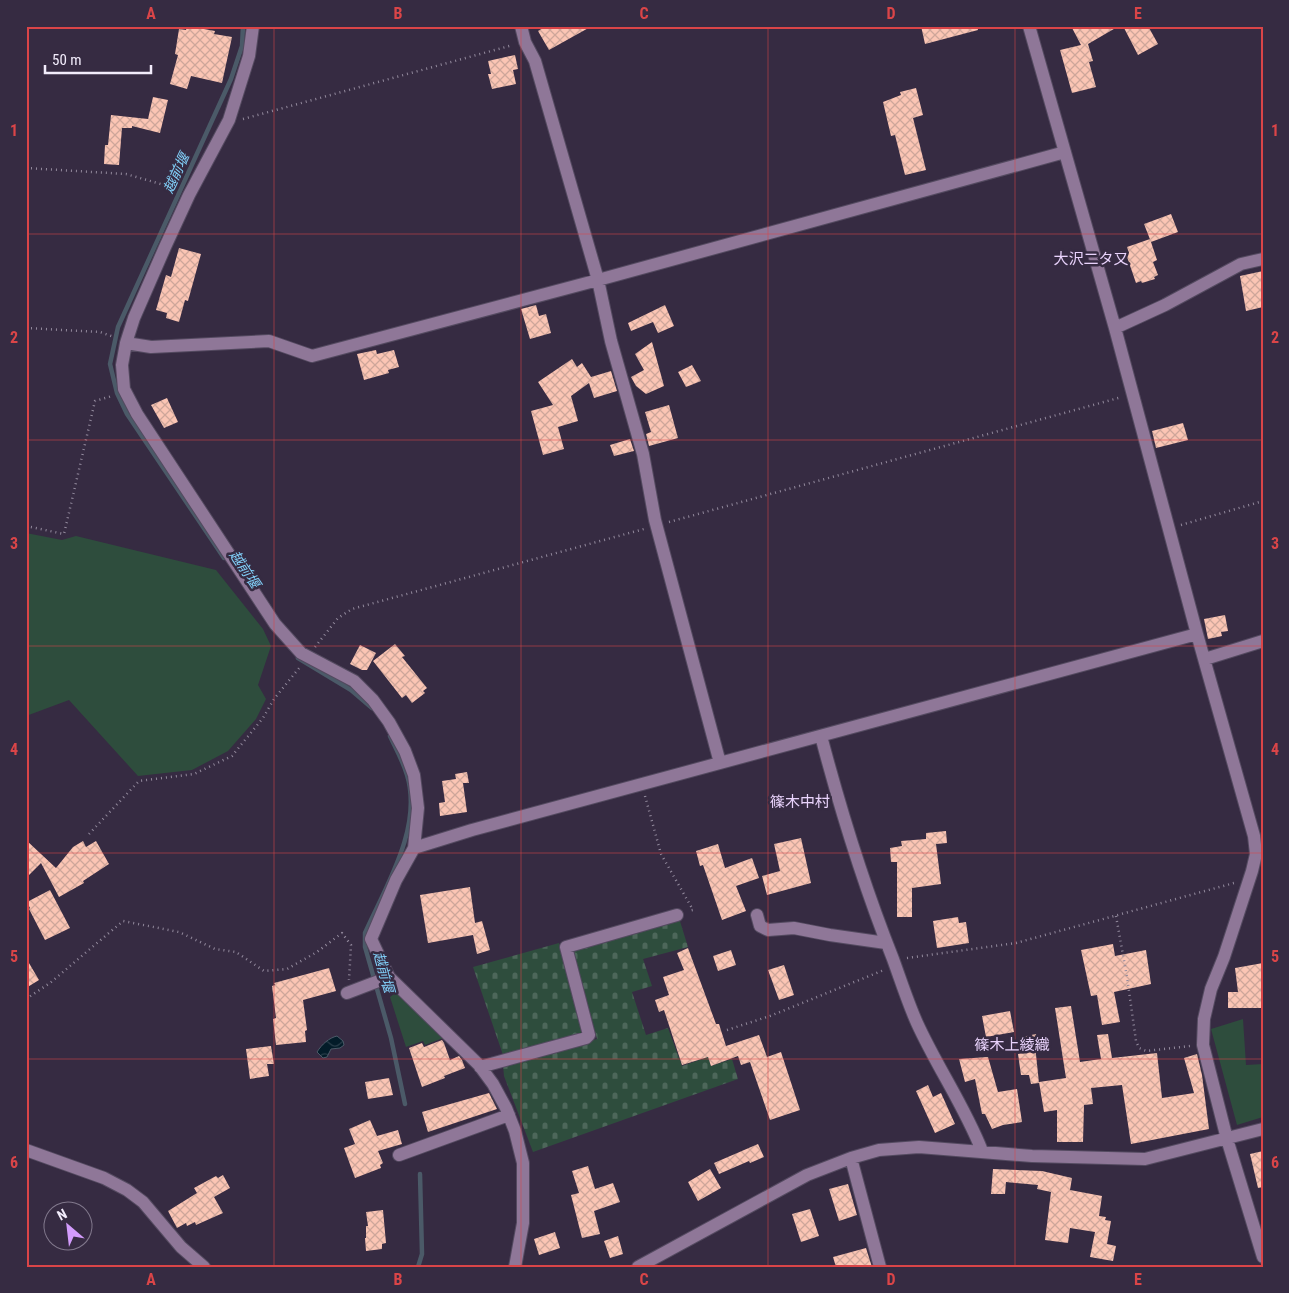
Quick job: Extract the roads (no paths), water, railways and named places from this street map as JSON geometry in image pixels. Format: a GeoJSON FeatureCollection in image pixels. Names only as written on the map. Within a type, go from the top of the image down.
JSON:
{"type":"FeatureCollection","features":[{"type":"Feature","properties":{"kind":"street"},"geometry":{"type":"LineString","coordinates":[[253,26],[249,56],[229,120],[189,195],[134,318],[126,343],[122,365],[124,390],[137,414],[275,624],[301,653],[354,681],[373,700],[393,729],[405,751],[414,775],[418,808],[414,848],[396,880],[371,939],[380,980],[480,1067],[493,1084],[509,1115],[523,1163],[523,1223],[515,1267]]}},
{"type":"Feature","properties":{"kind":"street"},"geometry":{"type":"LineString","coordinates":[[521,26],[525,42],[534,61],[598,280],[611,341],[643,454],[656,526],[720,763]]}},
{"type":"Feature","properties":{"kind":"street"},"geometry":{"type":"LineString","coordinates":[[1029,26],[1115,328],[1197,634],[1254,836],[1256,854],[1250,880],[1211,989],[1204,1019],[1204,1044],[1227,1139],[1263,1257]]}},
{"type":"Feature","properties":{"kind":"street"},"geometry":{"type":"LineString","coordinates":[[126,343],[151,347],[269,341],[312,356],[1066,152]]}},
{"type":"Feature","properties":{"kind":"street"},"geometry":{"type":"LineString","coordinates":[[1115,328],[1165,305],[1241,264],[1263,259]]}},
{"type":"Feature","properties":{"kind":"street"},"geometry":{"type":"LineString","coordinates":[[414,848],[472,830],[1197,634]]}},
{"type":"Feature","properties":{"kind":"street"},"geometry":{"type":"LineString","coordinates":[[1205,659],[1263,641]]}},
{"type":"Feature","properties":{"kind":"street"},"geometry":{"type":"LineString","coordinates":[[821,736],[841,812],[886,943],[916,1022],[971,1124],[982,1151]]}},
{"type":"Feature","properties":{"kind":"street"},"geometry":{"type":"LineString","coordinates":[[480,1067],[586,1038],[589,1035],[566,947],[677,914]]}},
{"type":"Feature","properties":{"kind":"street"},"geometry":{"type":"LineString","coordinates":[[756,914],[760,926],[768,930],[794,928],[830,936],[886,943]]}},
{"type":"Feature","properties":{"kind":"street"},"geometry":{"type":"LineString","coordinates":[[347,993],[380,980]]}},
{"type":"Feature","properties":{"kind":"street"},"geometry":{"type":"LineString","coordinates":[[399,1154],[509,1115]]}},
{"type":"Feature","properties":{"kind":"street"},"geometry":{"type":"LineString","coordinates":[[638,1267],[807,1175],[851,1158],[879,1150],[918,1147],[1032,1156],[1146,1159],[1263,1129]]}},
{"type":"Feature","properties":{"kind":"street"},"geometry":{"type":"LineString","coordinates":[[26,1150],[104,1178],[127,1190],[143,1202],[181,1247],[204,1267]]}},
{"type":"Feature","properties":{"kind":"street"},"geometry":{"type":"LineString","coordinates":[[851,1158],[880,1267]]}},
{"type":"Feature","properties":{"kind":"water"},"geometry":{"type":"Polygon","coordinates":[[[337,1036],[343,1041],[344,1045],[340,1048],[331,1049],[327,1057],[323,1058],[317,1052],[331,1038],[337,1036]]]}},
{"type":"Feature","properties":{"kind":"waterway","name":"越前堰"},"geometry":{"type":"LineString","coordinates":[[224,558],[127,414],[117,393],[110,364],[118,327],[231,79],[242,46],[243,26]]}},
{"type":"Feature","properties":{"kind":"waterway","name":"越前堰"},"geometry":{"type":"LineString","coordinates":[[298,658],[351,690],[372,708]]}},
{"type":"Feature","properties":{"kind":"waterway","name":"越前堰"},"geometry":{"type":"LineString","coordinates":[[390,736],[407,775],[411,795],[410,815],[400,856],[365,933],[365,947],[391,1038],[405,1104]]}},
{"type":"Feature","properties":{"kind":"waterway"},"geometry":{"type":"LineString","coordinates":[[418,1267],[422,1254],[420,1174]]}},
{"type":"Feature","properties":{"kind":"district","name":"大沢二タ又"},"geometry":{"type":"Point","coordinates":[1091,259]}},
{"type":"Feature","properties":{"kind":"district","name":"篠木中村"},"geometry":{"type":"Point","coordinates":[800,802]}},
{"type":"Feature","properties":{"kind":"district","name":"篠木上綾織"},"geometry":{"type":"Point","coordinates":[1012,1045]}}]}
